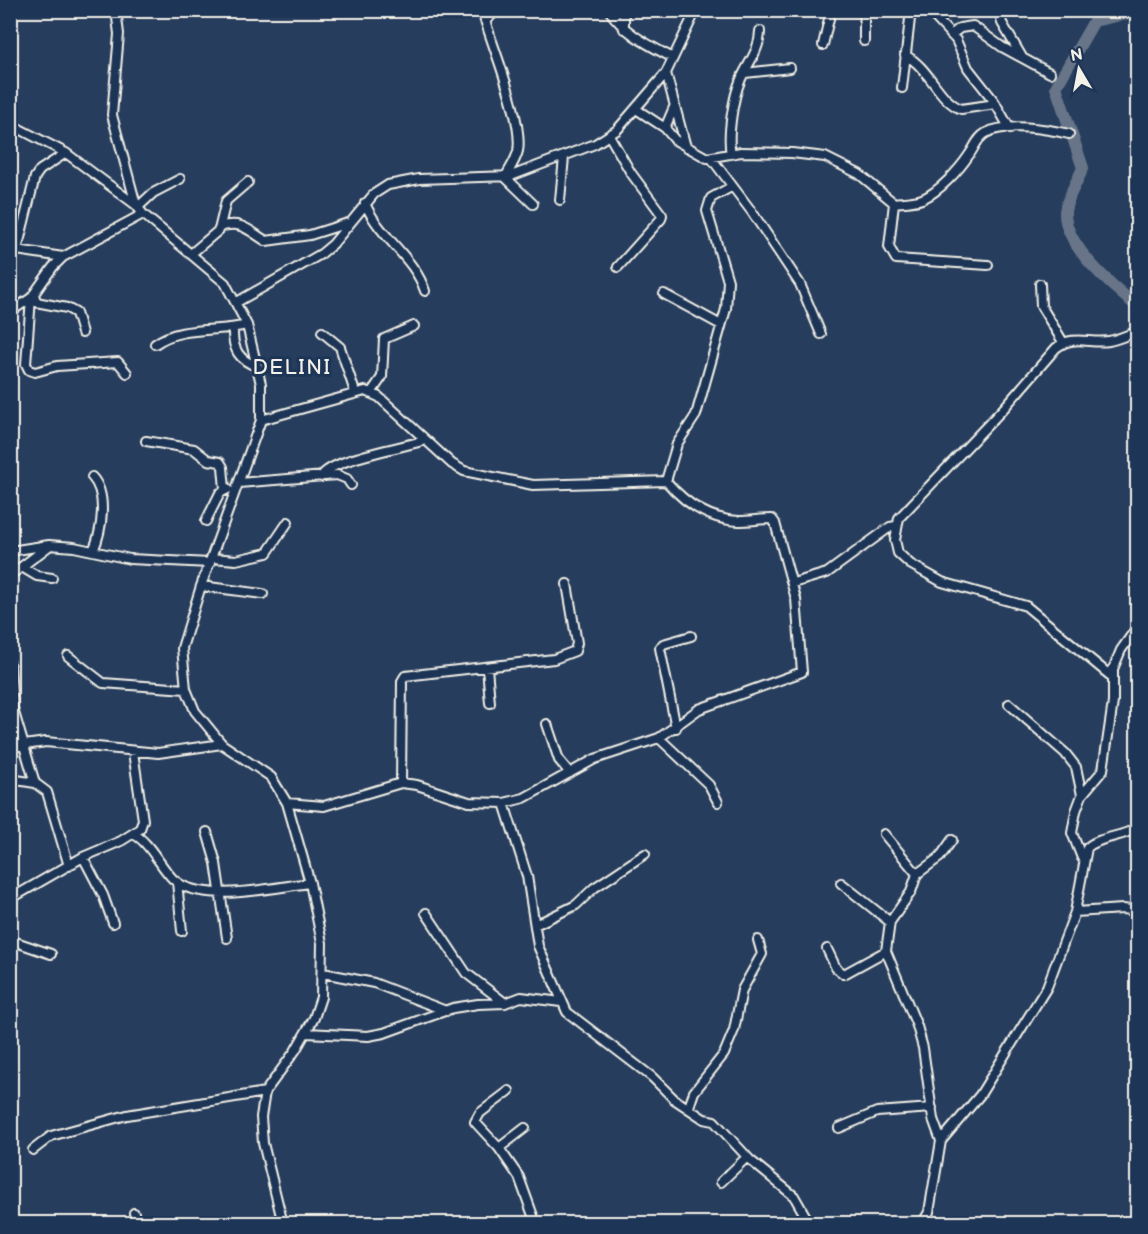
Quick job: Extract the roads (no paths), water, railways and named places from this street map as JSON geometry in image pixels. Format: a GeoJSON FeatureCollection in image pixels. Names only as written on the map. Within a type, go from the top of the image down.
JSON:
{"type":"FeatureCollection","features":[{"type":"Feature","properties":{"kind":"street"},"geometry":{"type":"LineString","coordinates":[[116,10],[120,34],[112,115],[139,209]]}},
{"type":"Feature","properties":{"kind":"street"},"geometry":{"type":"LineString","coordinates":[[482,10],[505,83],[516,130],[518,150],[505,176]]}},
{"type":"Feature","properties":{"kind":"street"},"geometry":{"type":"LineString","coordinates":[[485,21],[497,10]]}},
{"type":"Feature","properties":{"kind":"street"},"geometry":{"type":"LineString","coordinates":[[609,10],[624,29],[673,58]]}},
{"type":"Feature","properties":{"kind":"street"},"geometry":{"type":"LineString","coordinates":[[624,10],[624,29]]}},
{"type":"Feature","properties":{"kind":"street"},"geometry":{"type":"LineString","coordinates":[[237,302],[321,254],[333,244],[365,203],[388,185],[402,181],[505,176],[564,157],[609,135],[636,109],[666,73],[696,10]]}},
{"type":"Feature","properties":{"kind":"street"},"geometry":{"type":"LineString","coordinates":[[824,45],[831,10]]}},
{"type":"Feature","properties":{"kind":"street"},"geometry":{"type":"LineString","coordinates":[[864,10],[864,41]]}},
{"type":"Feature","properties":{"kind":"street"},"geometry":{"type":"LineString","coordinates":[[902,88],[911,10]]}},
{"type":"Feature","properties":{"kind":"street"},"geometry":{"type":"LineString","coordinates":[[928,10],[961,46],[968,68],[996,104],[1010,129]]}},
{"type":"Feature","properties":{"kind":"street"},"geometry":{"type":"LineString","coordinates":[[999,10],[1002,23],[1022,58]]}},
{"type":"Feature","properties":{"kind":"street"},"geometry":{"type":"LineString","coordinates":[[951,35],[960,28],[973,26],[1050,73]]}},
{"type":"Feature","properties":{"kind":"street"},"geometry":{"type":"LineString","coordinates":[[731,154],[728,139],[737,89],[758,49],[760,32]]}},
{"type":"Feature","properties":{"kind":"street"},"geometry":{"type":"LineString","coordinates":[[905,55],[927,72],[944,97],[956,108],[961,110],[996,104]]}},
{"type":"Feature","properties":{"kind":"street"},"geometry":{"type":"LineString","coordinates":[[745,73],[790,68]]}},
{"type":"Feature","properties":{"kind":"street"},"geometry":{"type":"LineString","coordinates":[[666,73],[686,147]]}},
{"type":"Feature","properties":{"kind":"street"},"geometry":{"type":"LineString","coordinates":[[665,128],[674,107]]}},
{"type":"Feature","properties":{"kind":"street"},"geometry":{"type":"LineString","coordinates":[[636,109],[665,128],[675,140],[712,159],[752,212],[800,284],[821,334]]}},
{"type":"Feature","properties":{"kind":"street"},"geometry":{"type":"LineString","coordinates":[[10,124],[66,153],[139,209],[225,283],[237,302],[247,325],[258,368],[261,384],[261,420],[201,586],[182,648],[186,689],[195,711],[222,744],[271,777],[287,803],[310,883],[322,943],[321,997],[306,1033],[265,1092],[261,1117],[263,1143],[283,1224]]}},
{"type":"Feature","properties":{"kind":"street"},"geometry":{"type":"LineString","coordinates":[[712,159],[731,154],[792,153],[825,157],[859,174],[894,203],[921,199],[932,193],[962,164],[980,138],[995,130],[1047,129],[1069,134]]}},
{"type":"Feature","properties":{"kind":"street"},"geometry":{"type":"LineString","coordinates":[[609,135],[631,173],[662,215],[661,219],[618,267]]}},
{"type":"Feature","properties":{"kind":"street"},"geometry":{"type":"LineString","coordinates":[[63,257],[14,250],[35,177],[40,170],[66,153]]}},
{"type":"Feature","properties":{"kind":"street"},"geometry":{"type":"LineString","coordinates":[[560,200],[564,157]]}},
{"type":"Feature","properties":{"kind":"street"},"geometry":{"type":"LineString","coordinates":[[505,176],[533,204]]}},
{"type":"Feature","properties":{"kind":"street"},"geometry":{"type":"LineString","coordinates":[[10,312],[32,296],[63,257],[139,209],[153,193],[180,179]]}},
{"type":"Feature","properties":{"kind":"street"},"geometry":{"type":"LineString","coordinates":[[220,227],[226,201],[248,182]]}},
{"type":"Feature","properties":{"kind":"street"},"geometry":{"type":"LineString","coordinates":[[666,480],[677,444],[696,415],[722,325],[728,281],[707,206],[711,198],[731,187]]}},
{"type":"Feature","properties":{"kind":"street"},"geometry":{"type":"LineString","coordinates":[[365,203],[373,221],[421,278],[425,291]]}},
{"type":"Feature","properties":{"kind":"street"},"geometry":{"type":"LineString","coordinates":[[894,203],[889,247],[896,259],[988,265]]}},
{"type":"Feature","properties":{"kind":"street"},"geometry":{"type":"LineString","coordinates":[[192,253],[220,227],[231,224],[246,226],[266,241],[309,236],[350,222]]}},
{"type":"Feature","properties":{"kind":"street"},"geometry":{"type":"LineString","coordinates":[[1040,284],[1041,306],[1064,342]]}},
{"type":"Feature","properties":{"kind":"street"},"geometry":{"type":"LineString","coordinates":[[664,294],[722,325]]}},
{"type":"Feature","properties":{"kind":"street"},"geometry":{"type":"LineString","coordinates":[[32,296],[36,302],[67,308],[76,314],[82,333]]}},
{"type":"Feature","properties":{"kind":"street"},"geometry":{"type":"LineString","coordinates":[[32,296],[26,364],[29,370],[34,372],[57,366],[118,362],[127,373]]}},
{"type":"Feature","properties":{"kind":"street"},"geometry":{"type":"LineString","coordinates":[[155,344],[169,334],[247,325]]}},
{"type":"Feature","properties":{"kind":"street"},"geometry":{"type":"LineString","coordinates":[[372,393],[382,377],[384,339],[414,326]]}},
{"type":"Feature","properties":{"kind":"street"},"geometry":{"type":"LineString","coordinates":[[233,328],[238,356],[258,368]]}},
{"type":"Feature","properties":{"kind":"street"},"geometry":{"type":"LineString","coordinates":[[322,332],[340,347],[355,392]]}},
{"type":"Feature","properties":{"kind":"street"},"geometry":{"type":"LineString","coordinates":[[1112,677],[1026,606],[942,582],[910,564],[898,553],[895,540],[896,526],[924,489],[977,437],[1039,366],[1064,342],[1087,339],[1108,341],[1133,333]]}},
{"type":"Feature","properties":{"kind":"street"},"geometry":{"type":"LineString","coordinates":[[261,420],[355,392],[372,393],[379,396],[458,469],[533,485],[666,480],[688,503],[714,516],[736,521],[772,519],[793,584],[802,672],[699,709],[690,714],[676,728],[659,738],[595,759],[535,793],[504,803],[469,802],[417,785],[401,783],[324,806],[287,803]]}},
{"type":"Feature","properties":{"kind":"street"},"geometry":{"type":"LineString","coordinates":[[321,477],[328,469],[358,457],[426,440]]}},
{"type":"Feature","properties":{"kind":"street"},"geometry":{"type":"LineString","coordinates":[[146,441],[194,449],[208,460],[220,462],[225,489]]}},
{"type":"Feature","properties":{"kind":"street"},"geometry":{"type":"LineString","coordinates":[[206,521],[220,493],[225,489],[343,476],[351,485]]}},
{"type":"Feature","properties":{"kind":"street"},"geometry":{"type":"LineString","coordinates":[[92,477],[100,488],[100,529],[93,551]]}},
{"type":"Feature","properties":{"kind":"street"},"geometry":{"type":"LineString","coordinates":[[10,551],[49,545],[93,551],[130,560],[237,560],[267,552],[288,522]]}},
{"type":"Feature","properties":{"kind":"street"},"geometry":{"type":"LineString","coordinates":[[793,584],[827,573],[890,527],[896,526]]}},
{"type":"Feature","properties":{"kind":"street"},"geometry":{"type":"LineString","coordinates":[[12,574],[49,545]]}},
{"type":"Feature","properties":{"kind":"street"},"geometry":{"type":"LineString","coordinates":[[22,567],[37,576],[52,578]]}},
{"type":"Feature","properties":{"kind":"street"},"geometry":{"type":"LineString","coordinates":[[401,783],[402,681],[405,676],[554,659],[574,651],[577,643],[567,584]]}},
{"type":"Feature","properties":{"kind":"street"},"geometry":{"type":"LineString","coordinates":[[201,586],[263,594]]}},
{"type":"Feature","properties":{"kind":"street"},"geometry":{"type":"LineString","coordinates":[[1082,795],[1101,775],[1106,760],[1113,702],[1112,677],[1121,650],[1137,626]]}},
{"type":"Feature","properties":{"kind":"street"},"geometry":{"type":"LineString","coordinates":[[676,728],[660,648],[663,644],[691,636]]}},
{"type":"Feature","properties":{"kind":"street"},"geometry":{"type":"LineString","coordinates":[[68,656],[104,683],[186,689]]}},
{"type":"Feature","properties":{"kind":"street"},"geometry":{"type":"LineString","coordinates":[[10,665],[13,709],[35,783]]}},
{"type":"Feature","properties":{"kind":"street"},"geometry":{"type":"LineString","coordinates":[[487,667],[490,703]]}},
{"type":"Feature","properties":{"kind":"street"},"geometry":{"type":"LineString","coordinates":[[941,1141],[980,1095],[1040,1000],[1075,912],[1083,877],[1083,860],[1072,831],[1082,795],[1076,767],[1065,753],[1009,704]]}},
{"type":"Feature","properties":{"kind":"street"},"geometry":{"type":"LineString","coordinates":[[547,724],[559,760],[570,773]]}},
{"type":"Feature","properties":{"kind":"street"},"geometry":{"type":"LineString","coordinates":[[659,738],[709,785],[718,802]]}},
{"type":"Feature","properties":{"kind":"street"},"geometry":{"type":"LineString","coordinates":[[10,747],[24,743],[46,742],[158,753],[222,744]]}},
{"type":"Feature","properties":{"kind":"street"},"geometry":{"type":"LineString","coordinates":[[10,899],[83,857],[133,834],[140,828],[143,820],[133,752]]}},
{"type":"Feature","properties":{"kind":"street"},"geometry":{"type":"LineString","coordinates":[[10,775],[17,780],[35,783],[46,792],[69,866]]}},
{"type":"Feature","properties":{"kind":"street"},"geometry":{"type":"LineString","coordinates":[[504,803],[527,876],[543,962],[567,1012],[652,1077],[674,1099],[704,1119],[714,1120],[747,1156],[794,1196],[810,1224]]}},
{"type":"Feature","properties":{"kind":"street"},"geometry":{"type":"LineString","coordinates":[[1083,860],[1092,844],[1137,827]]}},
{"type":"Feature","properties":{"kind":"street"},"geometry":{"type":"LineString","coordinates":[[207,831],[216,863],[227,938]]}},
{"type":"Feature","properties":{"kind":"street"},"geometry":{"type":"LineString","coordinates":[[133,834],[144,841],[159,864],[185,889],[219,893],[310,883]]}},
{"type":"Feature","properties":{"kind":"street"},"geometry":{"type":"LineString","coordinates":[[884,834],[916,874]]}},
{"type":"Feature","properties":{"kind":"street"},"geometry":{"type":"LineString","coordinates":[[922,1224],[929,1212],[941,1141],[932,1108],[917,1026],[886,951],[890,922],[911,892],[916,874],[940,857],[952,840]]}},
{"type":"Feature","properties":{"kind":"street"},"geometry":{"type":"LineString","coordinates":[[535,925],[576,905],[594,888],[645,855]]}},
{"type":"Feature","properties":{"kind":"street"},"geometry":{"type":"LineString","coordinates":[[83,857],[103,895],[113,923]]}},
{"type":"Feature","properties":{"kind":"street"},"geometry":{"type":"LineString","coordinates":[[177,882],[182,931]]}},
{"type":"Feature","properties":{"kind":"street"},"geometry":{"type":"LineString","coordinates":[[841,883],[890,922]]}},
{"type":"Feature","properties":{"kind":"street"},"geometry":{"type":"LineString","coordinates":[[1075,912],[1123,909],[1137,911]]}},
{"type":"Feature","properties":{"kind":"street"},"geometry":{"type":"LineString","coordinates":[[426,913],[472,980],[505,1003]]}},
{"type":"Feature","properties":{"kind":"street"},"geometry":{"type":"LineString","coordinates":[[10,940],[51,954]]}},
{"type":"Feature","properties":{"kind":"street"},"geometry":{"type":"LineString","coordinates":[[689,1107],[694,1092],[724,1054],[734,1030],[742,990],[762,954],[758,940]]}},
{"type":"Feature","properties":{"kind":"street"},"geometry":{"type":"LineString","coordinates":[[827,949],[836,968],[844,974],[886,951]]}},
{"type":"Feature","properties":{"kind":"street"},"geometry":{"type":"LineString","coordinates":[[323,973],[374,983],[446,1011]]}},
{"type":"Feature","properties":{"kind":"street"},"geometry":{"type":"LineString","coordinates":[[306,1033],[368,1036],[384,1033],[446,1011],[477,1004],[505,1003],[521,998],[561,1002]]}},
{"type":"Feature","properties":{"kind":"street"},"geometry":{"type":"LineString","coordinates":[[509,1091],[480,1113],[476,1122],[499,1148],[519,1177],[536,1224]]}},
{"type":"Feature","properties":{"kind":"street"},"geometry":{"type":"LineString","coordinates":[[33,1150],[51,1136],[127,1115],[265,1092]]}},
{"type":"Feature","properties":{"kind":"street"},"geometry":{"type":"LineString","coordinates":[[839,1128],[877,1112],[932,1108]]}},
{"type":"Feature","properties":{"kind":"street"},"geometry":{"type":"LineString","coordinates":[[499,1148],[525,1128]]}},
{"type":"Feature","properties":{"kind":"street"},"geometry":{"type":"LineString","coordinates":[[721,1182],[747,1156]]}},
{"type":"Feature","properties":{"kind":"street"},"geometry":{"type":"LineString","coordinates":[[134,1213],[136,1224]]}},
{"type":"Feature","properties":{"kind":"waterway"},"geometry":{"type":"LineString","coordinates":[[1138,11],[1094,21],[1056,87],[1083,168],[1066,207],[1067,225],[1072,238],[1092,265],[1138,307]]}},
{"type":"Feature","properties":{"kind":"district","name":"DELINI"},"geometry":{"type":"Point","coordinates":[292,367]}}]}
